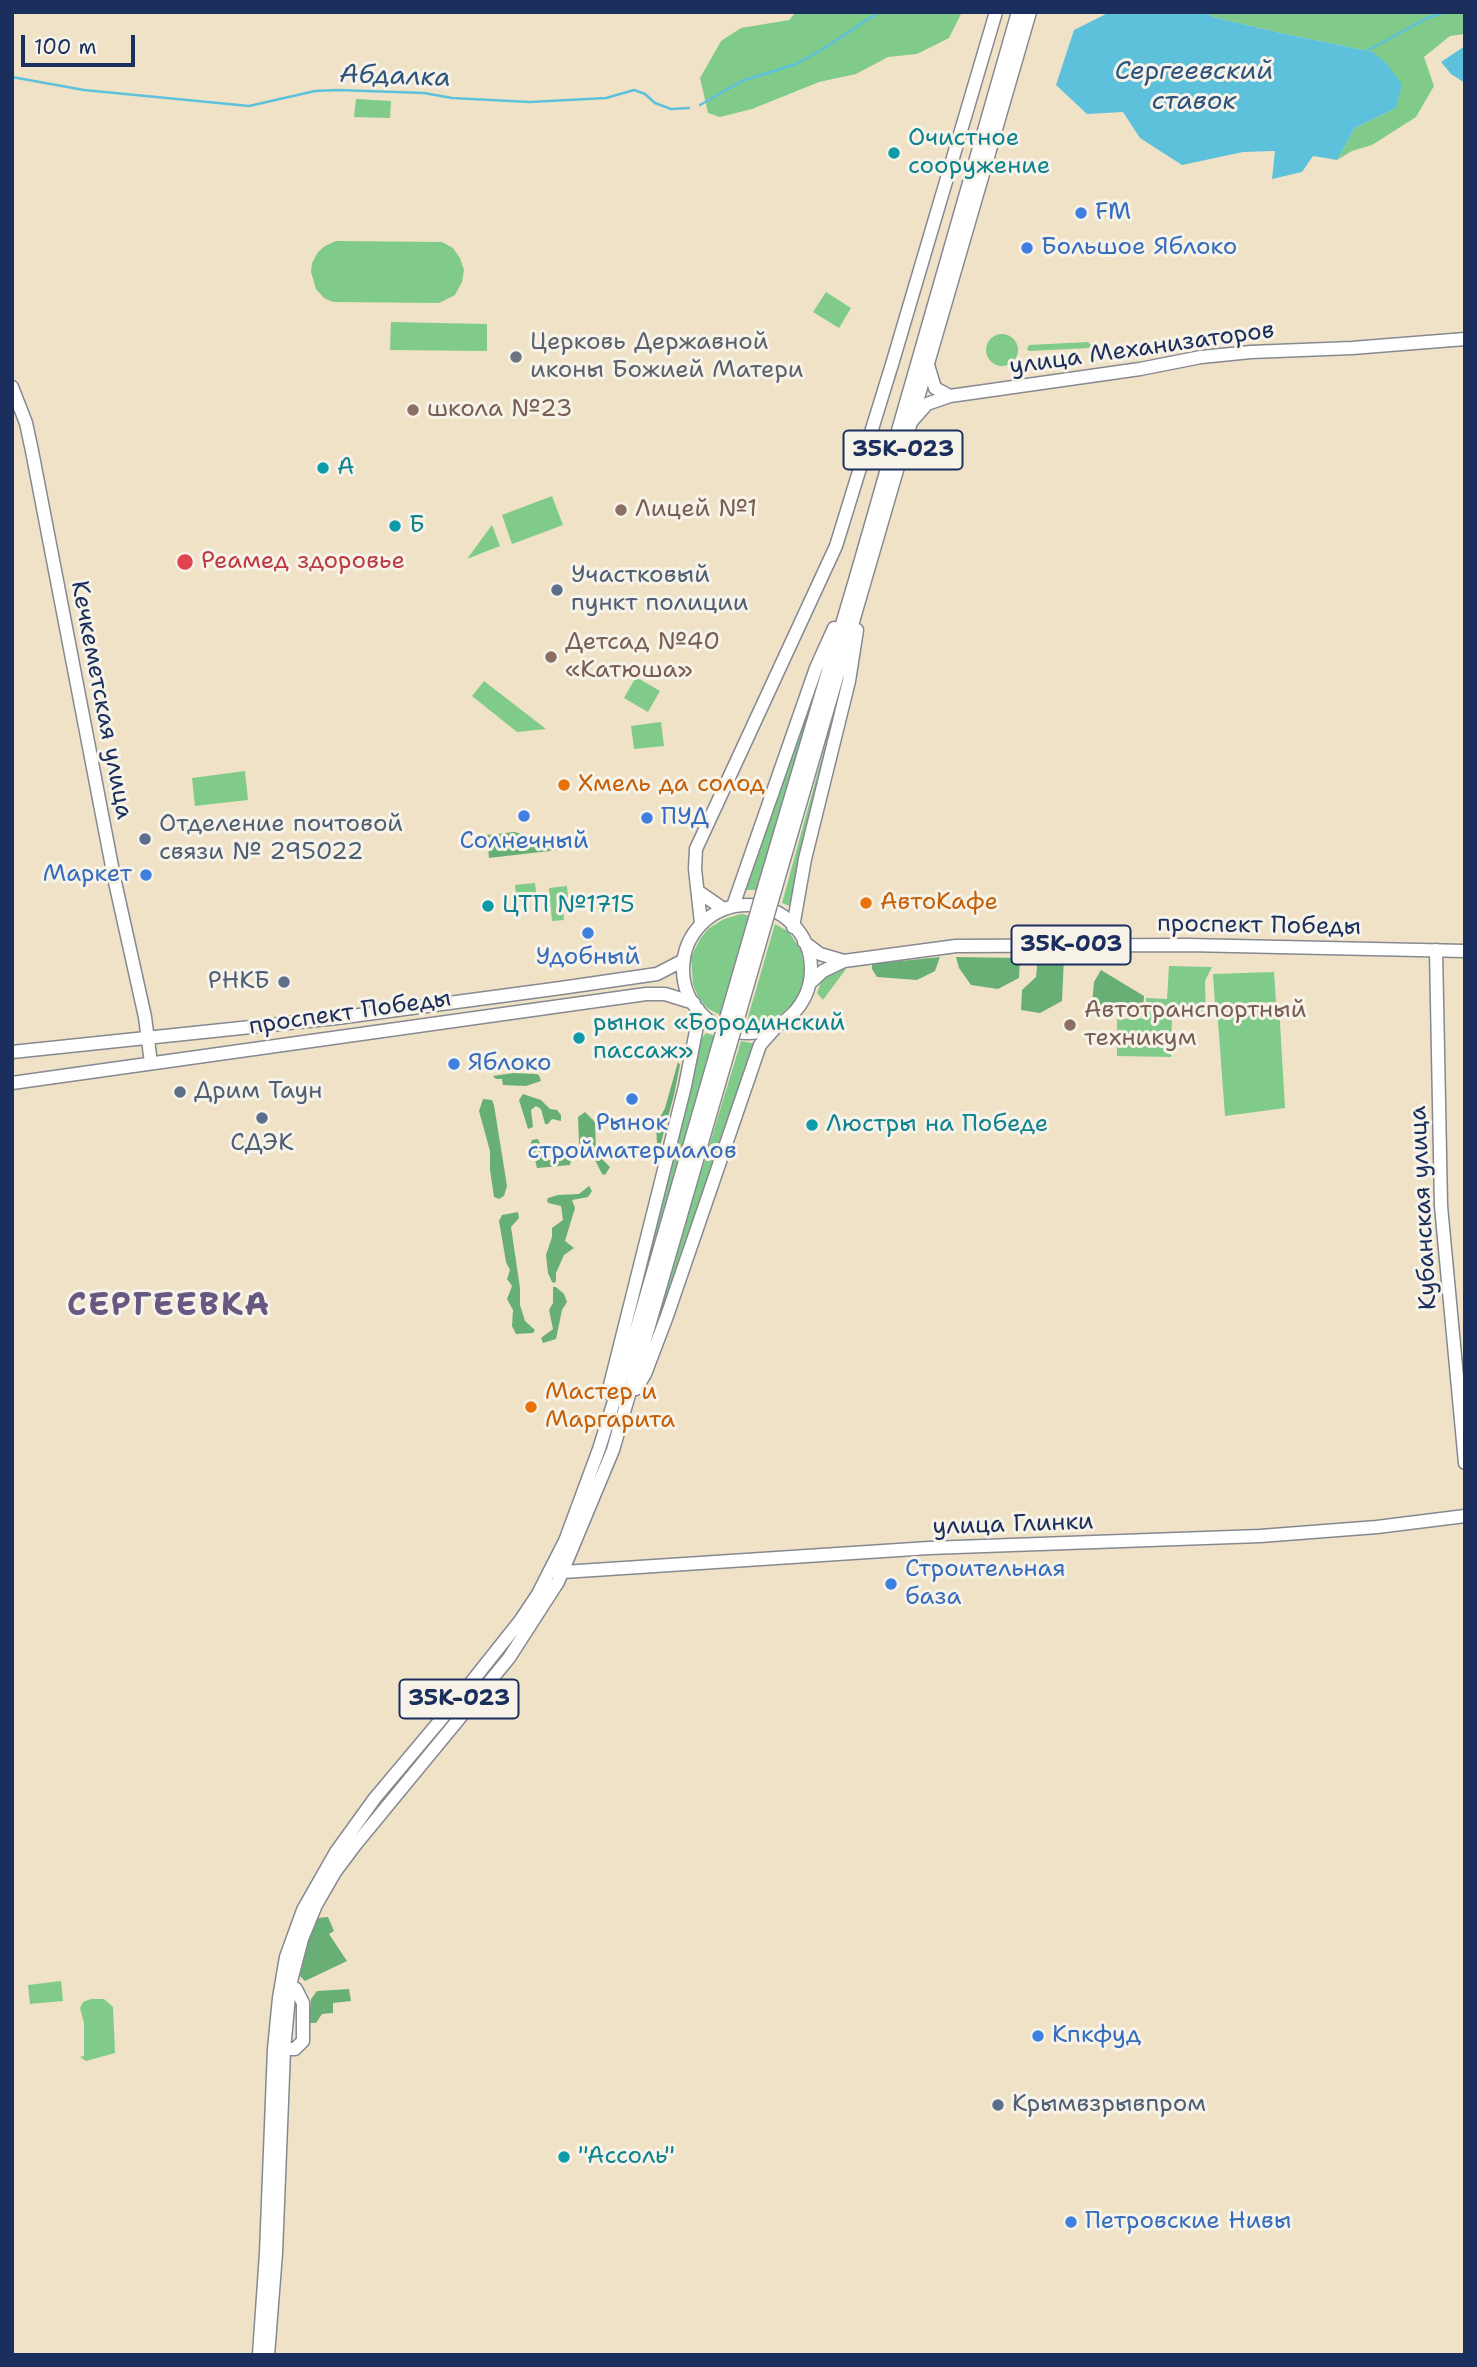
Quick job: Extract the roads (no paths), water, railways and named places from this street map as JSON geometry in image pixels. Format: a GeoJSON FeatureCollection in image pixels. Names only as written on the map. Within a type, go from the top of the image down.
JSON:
{"type":"FeatureCollection","features":[{"type":"Feature","properties":{"kind":"main road"},"geometry":{"type":"LineString","coordinates":[[701,923],[695,869],[696,849],[836,546],[996,12]]}},
{"type":"Feature","properties":{"kind":"main road","name":"35К-023"},"geometry":{"type":"LineString","coordinates":[[771,886],[856,577],[1018,12]]}},
{"type":"Feature","properties":{"kind":"main road","name":"35К-023"},"geometry":{"type":"LineString","coordinates":[[268,2355],[276,2253],[279,1998],[286,1957],[304,1909],[336,1852],[359,1818],[454,1704],[538,1594],[565,1541],[604,1433],[636,1331],[862,594],[1030,12]]}},
{"type":"Feature","properties":{"kind":"main road","name":"улица Механизаторов"},"geometry":{"type":"LineString","coordinates":[[911,422],[927,404],[950,396],[1140,369],[1201,357],[1465,339]]}},
{"type":"Feature","properties":{"kind":"main road"},"geometry":{"type":"LineString","coordinates":[[928,365],[935,388],[950,396]]}},
{"type":"Feature","properties":{"kind":"main road","name":"Кечкеметская улица"},"geometry":{"type":"LineString","coordinates":[[12,387],[26,423],[32,451],[152,1063]]}},
{"type":"Feature","properties":{"kind":"main road"},"geometry":{"type":"LineString","coordinates":[[776,1027],[756,1034],[729,1029],[712,1021],[696,1006],[687,990],[684,960],[689,943],[701,923],[728,907],[816,668],[856,577]]}},
{"type":"Feature","properties":{"kind":"main road"},"geometry":{"type":"LineString","coordinates":[[793,928],[805,859],[849,681],[862,594]]}},
{"type":"Feature","properties":{"kind":"main road"},"geometry":{"type":"LineString","coordinates":[[699,892],[728,907],[764,908],[783,918],[820,954],[844,961]]}},
{"type":"Feature","properties":{"kind":"main road"},"geometry":{"type":"LineString","coordinates":[[629,1397],[645,1374],[667,1316],[760,1045],[798,1009],[804,999],[810,983],[810,960],[804,941]]}},
{"type":"Feature","properties":{"kind":"main road","name":"проспект Победы"},"geometry":{"type":"LineString","coordinates":[[810,983],[822,971],[844,961],[956,946],[1271,946],[1465,951]]}},
{"type":"Feature","properties":{"kind":"main road","name":"Кубанская улица"},"geometry":{"type":"LineString","coordinates":[[1436,950],[1441,1206],[1465,1463]]}},
{"type":"Feature","properties":{"kind":"main road","name":"проспект Победы"},"geometry":{"type":"LineString","coordinates":[[12,1052],[337,1018],[657,974],[684,960]]}},
{"type":"Feature","properties":{"kind":"main road","name":"проспект Победы"},"geometry":{"type":"LineString","coordinates":[[12,1083],[646,993],[665,994],[696,1006]]}},
{"type":"Feature","properties":{"kind":"main road"},"geometry":{"type":"LineString","coordinates":[[604,1433],[608,1395],[685,1086],[696,1031],[696,1006]]}},
{"type":"Feature","properties":{"kind":"main road","name":"35К-023"},"geometry":{"type":"LineString","coordinates":[[259,2355],[279,2050],[290,1985],[308,1923],[335,1872],[375,1818],[509,1658],[563,1572],[613,1450],[724,1044]]}},
{"type":"Feature","properties":{"kind":"main road","name":"улица Глинки"},"geometry":{"type":"LineString","coordinates":[[563,1572],[929,1548],[1260,1535],[1377,1527],[1465,1516]]}},
{"type":"Feature","properties":{"kind":"water","name":"Сергеевский ставок"},"geometry":{"type":"Polygon","coordinates":[[[1110,12],[1205,12],[1213,17],[1373,52],[1386,63],[1402,84],[1396,108],[1355,128],[1337,160],[1313,156],[1302,172],[1272,179],[1275,151],[1243,152],[1182,165],[1140,138],[1123,112],[1087,114],[1056,85],[1074,30],[1110,12]]]}},
{"type":"Feature","properties":{"kind":"water"},"geometry":{"type":"Polygon","coordinates":[[[1465,46],[1465,83],[1451,74],[1441,62],[1465,46]]]}},
{"type":"Feature","properties":{"kind":"waterway","name":"Абдалка"},"geometry":{"type":"LineString","coordinates":[[700,105],[742,81],[796,64],[879,12]]}},
{"type":"Feature","properties":{"kind":"waterway","name":"Абдалка"},"geometry":{"type":"LineString","coordinates":[[1365,52],[1427,18],[1446,12]]}},
{"type":"Feature","properties":{"kind":"waterway","name":"Абдалка"},"geometry":{"type":"LineString","coordinates":[[12,77],[84,90],[249,106],[315,91],[338,90],[424,93],[452,98],[530,102],[606,98],[634,90],[671,109],[689,108]]}},
{"type":"Feature","properties":{"kind":"place","name":"Очистное сооружение"},"geometry":{"type":"Point","coordinates":[894,153]}},
{"type":"Feature","properties":{"kind":"place","name":"FM"},"geometry":{"type":"Point","coordinates":[1081,213]}},
{"type":"Feature","properties":{"kind":"place","name":"Большое Яблоко"},"geometry":{"type":"Point","coordinates":[1027,248]}},
{"type":"Feature","properties":{"kind":"place","name":"Церковь Державной иконы Божией Матери"},"geometry":{"type":"Point","coordinates":[516,357]}},
{"type":"Feature","properties":{"kind":"place","name":"школа №23"},"geometry":{"type":"Point","coordinates":[413,410]}},
{"type":"Feature","properties":{"kind":"place","name":"А"},"geometry":{"type":"Point","coordinates":[323,468]}},
{"type":"Feature","properties":{"kind":"place","name":"Лицей №1"},"geometry":{"type":"Point","coordinates":[621,510]}},
{"type":"Feature","properties":{"kind":"place","name":"Б"},"geometry":{"type":"Point","coordinates":[395,526]}},
{"type":"Feature","properties":{"kind":"place","name":"Реамед здоровье"},"geometry":{"type":"Point","coordinates":[185,562]}},
{"type":"Feature","properties":{"kind":"place","name":"Участковый пункт полиции"},"geometry":{"type":"Point","coordinates":[557,590]}},
{"type":"Feature","properties":{"kind":"place","name":"Детсад №40 «Катюша»"},"geometry":{"type":"Point","coordinates":[551,657]}},
{"type":"Feature","properties":{"kind":"place","name":"Хмель да солод"},"geometry":{"type":"Point","coordinates":[564,785]}},
{"type":"Feature","properties":{"kind":"place","name":"Солнечный"},"geometry":{"type":"Point","coordinates":[524,816]}},
{"type":"Feature","properties":{"kind":"place","name":"ПУД"},"geometry":{"type":"Point","coordinates":[647,818]}},
{"type":"Feature","properties":{"kind":"place","name":"Отделение почтовой связи № 295022"},"geometry":{"type":"Point","coordinates":[145,839]}},
{"type":"Feature","properties":{"kind":"place","name":"Маркет"},"geometry":{"type":"Point","coordinates":[146,875]}},
{"type":"Feature","properties":{"kind":"place","name":"АвтоКафе"},"geometry":{"type":"Point","coordinates":[866,903]}},
{"type":"Feature","properties":{"kind":"place","name":"ЦТП №1715"},"geometry":{"type":"Point","coordinates":[488,906]}},
{"type":"Feature","properties":{"kind":"place","name":"Удобный"},"geometry":{"type":"Point","coordinates":[588,933]}},
{"type":"Feature","properties":{"kind":"place","name":"РНКБ"},"geometry":{"type":"Point","coordinates":[284,982]}},
{"type":"Feature","properties":{"kind":"place","name":"Автотранспортный техникум"},"geometry":{"type":"Point","coordinates":[1070,1025]}},
{"type":"Feature","properties":{"kind":"place","name":"рынок «Бородинский пассаж»"},"geometry":{"type":"Point","coordinates":[579,1038]}},
{"type":"Feature","properties":{"kind":"place","name":"Яблоко"},"geometry":{"type":"Point","coordinates":[454,1064]}},
{"type":"Feature","properties":{"kind":"place","name":"Дрим Таун"},"geometry":{"type":"Point","coordinates":[180,1092]}},
{"type":"Feature","properties":{"kind":"place","name":"Рынок стройматериалов"},"geometry":{"type":"Point","coordinates":[632,1099]}},
{"type":"Feature","properties":{"kind":"place","name":"СДЭК"},"geometry":{"type":"Point","coordinates":[262,1118]}},
{"type":"Feature","properties":{"kind":"place","name":"Люстры на Победе"},"geometry":{"type":"Point","coordinates":[812,1125]}},
{"type":"Feature","properties":{"kind":"place","name":"Мастер и Маргарита"},"geometry":{"type":"Point","coordinates":[531,1407]}},
{"type":"Feature","properties":{"kind":"place","name":"Строительная база"},"geometry":{"type":"Point","coordinates":[891,1584]}},
{"type":"Feature","properties":{"kind":"place","name":"Кпкфуд"},"geometry":{"type":"Point","coordinates":[1038,2036]}},
{"type":"Feature","properties":{"kind":"place","name":"Крымвзрывпром"},"geometry":{"type":"Point","coordinates":[998,2105]}},
{"type":"Feature","properties":{"kind":"place","name":"\"Ассоль\""},"geometry":{"type":"Point","coordinates":[564,2157]}},
{"type":"Feature","properties":{"kind":"place","name":"Петровские Нивы"},"geometry":{"type":"Point","coordinates":[1071,2222]}},
{"type":"Feature","properties":{"kind":"district","name":"СЕРГЕЕВКА"},"geometry":{"type":"Point","coordinates":[169,1307]}}]}
